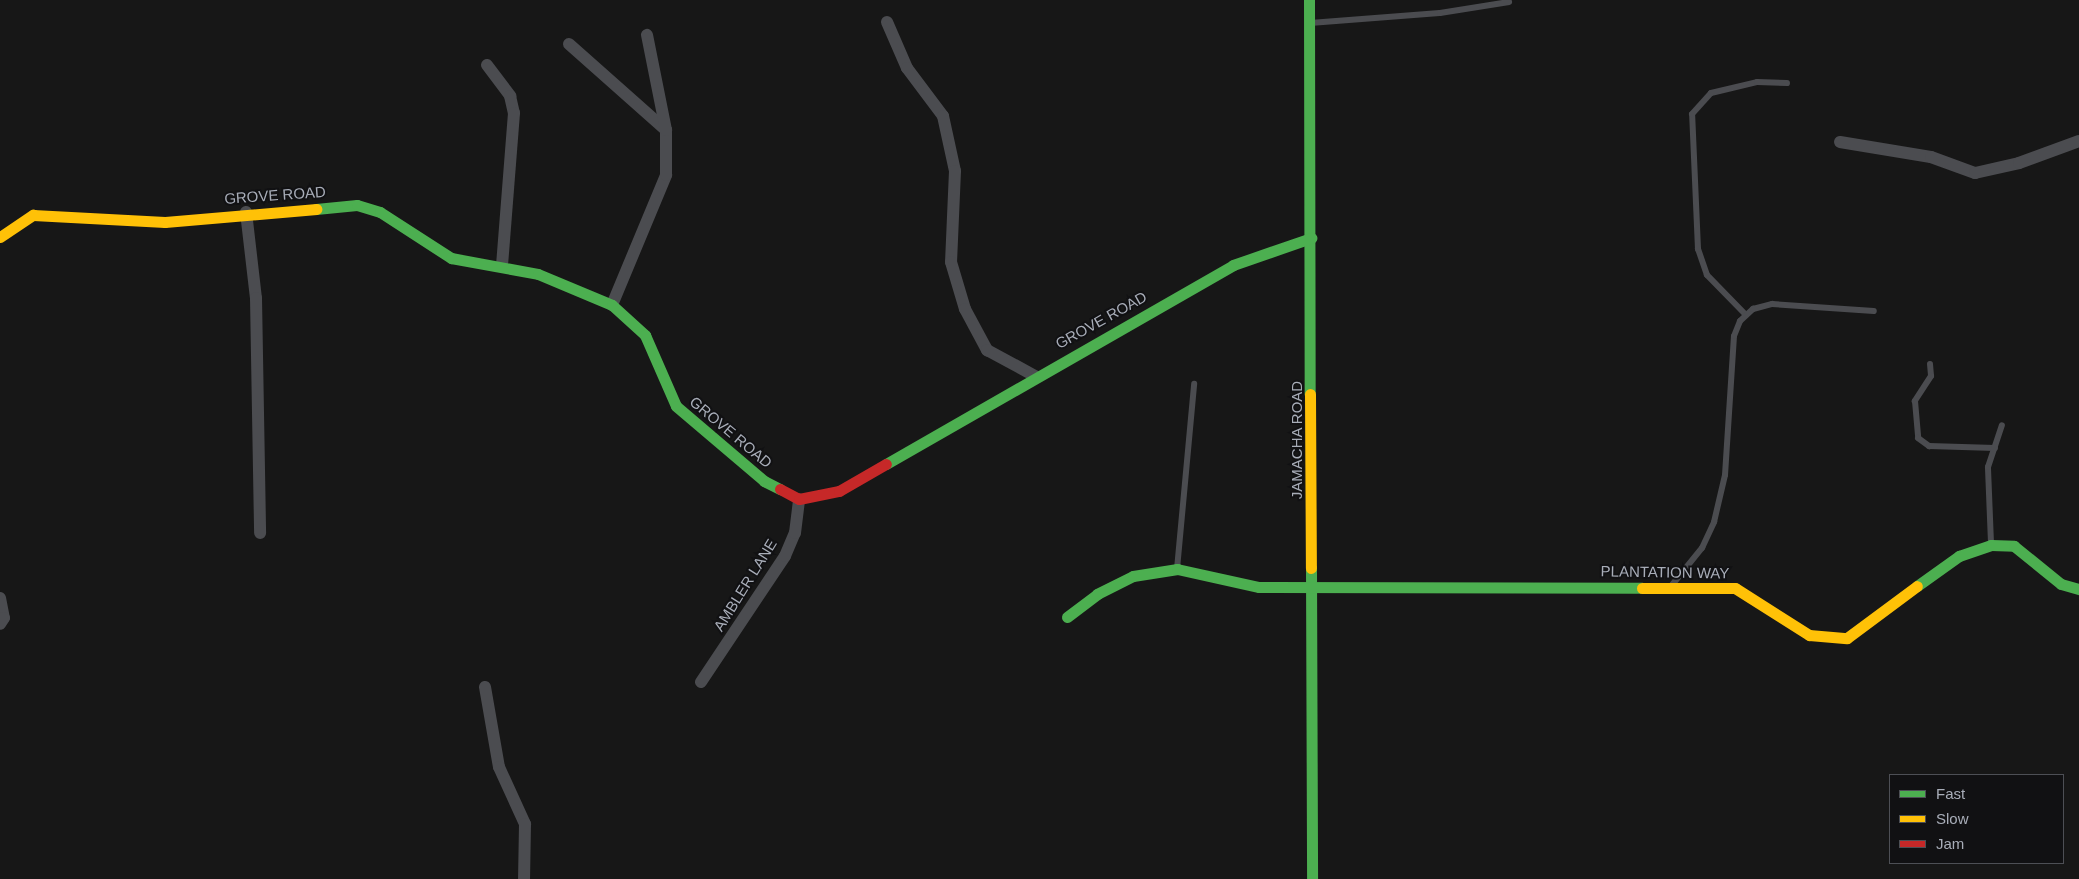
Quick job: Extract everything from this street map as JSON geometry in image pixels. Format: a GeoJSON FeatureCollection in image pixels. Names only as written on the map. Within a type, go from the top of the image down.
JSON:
{"type":"FeatureCollection","features":[{"type":"Feature","properties":{"kind":"street","name":"JAMACHA ROAD"},"geometry":{"type":"LineString","coordinates":[[1309,0],[1312,238],[1312,879]]}},
{"type":"Feature","properties":{"kind":"street"},"geometry":{"type":"LineString","coordinates":[[887,22],[907,68],[943,116],[955,171],[951,262],[965,308],[987,350],[1035,376]]}},
{"type":"Feature","properties":{"kind":"street"},"geometry":{"type":"LineString","coordinates":[[612,305],[666,176],[666,130],[648,36]]}},
{"type":"Feature","properties":{"kind":"street"},"geometry":{"type":"LineString","coordinates":[[569,44],[666,130]]}},
{"type":"Feature","properties":{"kind":"street"},"geometry":{"type":"LineString","coordinates":[[487,65],[510,96],[514,113],[502,267]]}},
{"type":"Feature","properties":{"kind":"street"},"geometry":{"type":"LineString","coordinates":[[1840,142],[1931,156],[1975,173],[2019,163],[2079,141]]}},
{"type":"Feature","properties":{"kind":"street","name":"GROVE ROAD"},"geometry":{"type":"LineString","coordinates":[[0,237],[33,215],[165,222],[246,212],[267,214],[357,204],[380,212],[451,258],[502,267],[573,284],[612,305],[645,335],[676,406],[764,482],[799,499],[839,491],[1035,376],[1233,265],[1312,238]]}},
{"type":"Feature","properties":{"kind":"street"},"geometry":{"type":"LineString","coordinates":[[246,212],[256,298],[260,533]]}},
{"type":"Feature","properties":{"kind":"street","name":"AMBLER LANE"},"geometry":{"type":"LineString","coordinates":[[701,682],[785,556],[795,533],[799,499]]}},
{"type":"Feature","properties":{"kind":"street","name":"PLANTATION WAY"},"geometry":{"type":"LineString","coordinates":[[1177,569],[1259,587],[1312,585],[1671,586],[1735,588],[1809,635],[1847,638],[1960,556],[1991,544],[2014,546],[2061,584],[2079,589]]}},
{"type":"Feature","properties":{"kind":"street"},"geometry":{"type":"LineString","coordinates":[[1067,617],[1096,594],[1133,576],[1177,569]]}},
{"type":"Feature","properties":{"kind":"street"},"geometry":{"type":"LineString","coordinates":[[0,598],[0,624]]}},
{"type":"Feature","properties":{"kind":"street"},"geometry":{"type":"LineString","coordinates":[[485,687],[499,767],[525,824],[524,879]]}},
{"type":"Feature","properties":{"kind":"lane"},"geometry":{"type":"LineString","coordinates":[[1309,23],[1440,13],[1509,2]]}},
{"type":"Feature","properties":{"kind":"lane"},"geometry":{"type":"LineString","coordinates":[[1746,315],[1707,275],[1698,249],[1692,114],[1711,93],[1757,82],[1787,84]]}},
{"type":"Feature","properties":{"kind":"lane"},"geometry":{"type":"LineString","coordinates":[[1671,586],[1702,548],[1714,522],[1725,474],[1734,336],[1746,315],[1772,304],[1874,311]]}},
{"type":"Feature","properties":{"kind":"lane"},"geometry":{"type":"LineString","coordinates":[[1930,364],[1931,376],[1915,401],[1918,438],[1929,446],[1995,448]]}},
{"type":"Feature","properties":{"kind":"lane"},"geometry":{"type":"LineString","coordinates":[[1177,569],[1194,384]]}},
{"type":"Feature","properties":{"kind":"lane"},"geometry":{"type":"LineString","coordinates":[[1991,544],[1988,467],[2002,425]]}},
{"type":"Feature","properties":{"kind":"traffic: fast"},"geometry":{"type":"LineString","coordinates":[[1309,0],[1310,394]]}},
{"type":"Feature","properties":{"kind":"traffic: fast"},"geometry":{"type":"LineString","coordinates":[[316,209],[357,205],[380,212],[451,258],[538,274],[612,305],[645,335],[676,406],[764,481],[780,489]]}},
{"type":"Feature","properties":{"kind":"traffic: fast"},"geometry":{"type":"LineString","coordinates":[[886,464],[1233,265],[1311,238]]}},
{"type":"Feature","properties":{"kind":"traffic: fast"},"geometry":{"type":"LineString","coordinates":[[1917,586],[1959,556],[1991,545],[2014,546],[2061,584],[2079,589]]}},
{"type":"Feature","properties":{"kind":"traffic: fast"},"geometry":{"type":"LineString","coordinates":[[1311,568],[1312,879]]}},
{"type":"Feature","properties":{"kind":"traffic: fast"},"geometry":{"type":"LineString","coordinates":[[1067,617],[1097,594],[1133,576],[1177,569],[1259,587],[1642,588]]}},
{"type":"Feature","properties":{"kind":"traffic: slow"},"geometry":{"type":"LineString","coordinates":[[0,237],[33,215],[165,222],[316,209]]}},
{"type":"Feature","properties":{"kind":"traffic: slow"},"geometry":{"type":"LineString","coordinates":[[1310,394],[1311,568]]}},
{"type":"Feature","properties":{"kind":"traffic: slow"},"geometry":{"type":"LineString","coordinates":[[1642,588],[1735,588],[1809,635],[1847,638],[1917,586]]}},
{"type":"Feature","properties":{"kind":"traffic: jam"},"geometry":{"type":"LineString","coordinates":[[780,489],[799,499],[839,491],[886,464]]}}]}
